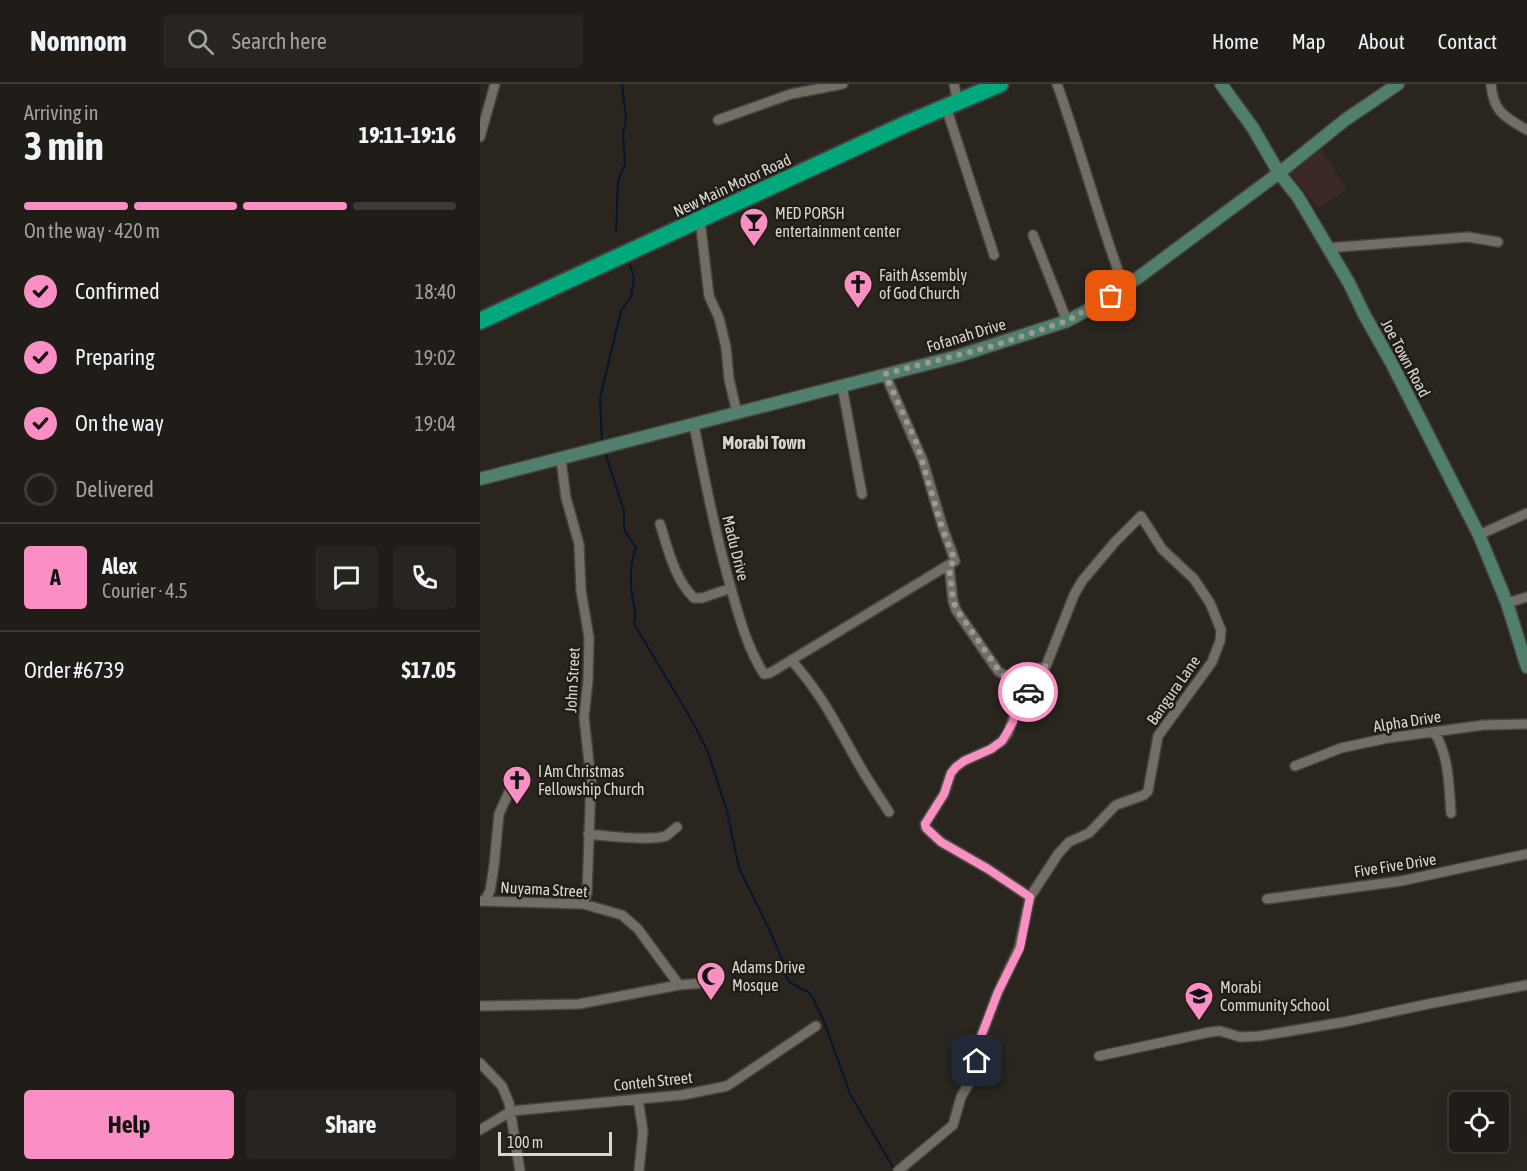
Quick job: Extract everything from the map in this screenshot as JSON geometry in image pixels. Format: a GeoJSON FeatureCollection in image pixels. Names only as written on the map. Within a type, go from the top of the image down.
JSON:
{"type":"FeatureCollection","features":[{"type":"Feature","properties":{"kind":"highway","name":"New Main Motor Road"},"geometry":{"type":"LineString","coordinates":[[480,313],[952,95],[981,84]]}},
{"type":"Feature","properties":{"kind":"highway","name":"New Main Motor Road"},"geometry":{"type":"LineString","coordinates":[[480,321],[700,220],[952,95],[1000,84]]}},
{"type":"Feature","properties":{"kind":"street"},"geometry":{"type":"LineString","coordinates":[[480,137],[495,84]]}},
{"type":"Feature","properties":{"kind":"street"},"geometry":{"type":"LineString","coordinates":[[718,120],[791,94],[843,84]]}},
{"type":"Feature","properties":{"kind":"street"},"geometry":{"type":"LineString","coordinates":[[1057,84],[1106,239],[1124,287]]}},
{"type":"Feature","properties":{"kind":"street","name":"Joe Town Road"},"geometry":{"type":"LineString","coordinates":[[1221,84],[1253,128],[1279,173],[1298,197],[1349,283],[1391,362],[1479,535],[1507,603],[1527,666]]}},
{"type":"Feature","properties":{"kind":"street","name":"Fofanah Drive"},"geometry":{"type":"LineString","coordinates":[[480,479],[561,460],[993,346],[1067,321],[1124,287],[1279,173],[1344,120],[1398,84]]}},
{"type":"Feature","properties":{"kind":"street"},"geometry":{"type":"LineString","coordinates":[[1491,84],[1494,100],[1502,115],[1527,130]]}},
{"type":"Feature","properties":{"kind":"street"},"geometry":{"type":"LineString","coordinates":[[952,95],[994,255]]}},
{"type":"Feature","properties":{"kind":"street"},"geometry":{"type":"LineString","coordinates":[[700,220],[709,296],[726,347],[729,379],[737,413]]}},
{"type":"Feature","properties":{"kind":"street"},"geometry":{"type":"LineString","coordinates":[[1033,235],[1067,321]]}},
{"type":"Feature","properties":{"kind":"street"},"geometry":{"type":"LineString","coordinates":[[1327,248],[1468,237],[1498,242]]}},
{"type":"Feature","properties":{"kind":"street"},"geometry":{"type":"LineString","coordinates":[[885,374],[923,461],[942,528],[955,561],[790,660],[811,683],[827,706],[867,778],[889,812]]}},
{"type":"Feature","properties":{"kind":"street"},"geometry":{"type":"LineString","coordinates":[[842,386],[862,494]]}},
{"type":"Feature","properties":{"kind":"street","name":"Madu Drive"},"geometry":{"type":"LineString","coordinates":[[694,424],[718,543],[741,622],[758,664],[764,674],[770,673],[790,660]]}},
{"type":"Feature","properties":{"kind":"street","name":"John Street"},"geometry":{"type":"LineString","coordinates":[[561,460],[566,498],[579,544],[581,590],[589,638],[584,717],[591,782],[587,893],[583,904]]}},
{"type":"Feature","properties":{"kind":"street"},"geometry":{"type":"LineString","coordinates":[[1479,535],[1527,513]]}},
{"type":"Feature","properties":{"kind":"street","name":"Bangura Lane"},"geometry":{"type":"LineString","coordinates":[[898,1171],[953,1125],[961,1097],[977,1061],[982,1034],[998,992],[1020,948],[1030,897],[1058,854],[1069,842],[1089,833],[1116,805],[1144,795],[1148,791],[1158,736],[1212,662],[1220,641],[1221,630],[1194,579],[1162,549],[1141,516],[1115,542],[1074,595],[1046,666]]}},
{"type":"Feature","properties":{"kind":"street"},"geometry":{"type":"LineString","coordinates":[[660,524],[672,563],[687,591],[694,598],[702,598],[731,588]]}},
{"type":"Feature","properties":{"kind":"street"},"geometry":{"type":"LineString","coordinates":[[949,566],[953,601],[957,610],[998,671],[1008,677],[1046,666]]}},
{"type":"Feature","properties":{"kind":"street"},"geometry":{"type":"LineString","coordinates":[[1507,603],[1527,597]]}},
{"type":"Feature","properties":{"kind":"street"},"geometry":{"type":"LineString","coordinates":[[1030,897],[941,842],[926,828],[925,824],[944,794],[951,773],[956,767],[1002,741],[1013,722],[1018,707],[1046,666]]}},
{"type":"Feature","properties":{"kind":"street","name":"Alpha Drive"},"geometry":{"type":"LineString","coordinates":[[1295,766],[1341,748],[1434,732],[1504,723],[1527,724]]}},
{"type":"Feature","properties":{"kind":"street"},"geometry":{"type":"LineString","coordinates":[[1434,732],[1439,739],[1447,768],[1451,813]]}},
{"type":"Feature","properties":{"kind":"street"},"geometry":{"type":"LineString","coordinates":[[483,901],[490,891],[495,866],[499,814],[513,783]]}},
{"type":"Feature","properties":{"kind":"street"},"geometry":{"type":"LineString","coordinates":[[588,834],[655,837],[666,836],[677,826]]}},
{"type":"Feature","properties":{"kind":"street","name":"Five Five Drive"},"geometry":{"type":"LineString","coordinates":[[1267,899],[1401,881],[1527,854]]}},
{"type":"Feature","properties":{"kind":"street","name":"Nuyama Street"},"geometry":{"type":"LineString","coordinates":[[483,901],[583,904],[622,915],[638,929],[679,985]]}},
{"type":"Feature","properties":{"kind":"street"},"geometry":{"type":"LineString","coordinates":[[480,1006],[579,1004],[679,985],[717,982]]}},
{"type":"Feature","properties":{"kind":"street"},"geometry":{"type":"LineString","coordinates":[[1099,1056],[1210,1032],[1220,1031],[1240,1037],[1260,1036],[1344,1023],[1527,985]]}},
{"type":"Feature","properties":{"kind":"street","name":"Conteh Street"},"geometry":{"type":"LineString","coordinates":[[480,1130],[511,1111],[682,1095],[727,1086],[816,1026]]}},
{"type":"Feature","properties":{"kind":"street"},"geometry":{"type":"LineString","coordinates":[[480,1063],[502,1086],[509,1103],[520,1171]]}},
{"type":"Feature","properties":{"kind":"street"},"geometry":{"type":"LineString","coordinates":[[638,1098],[643,1131],[639,1171]]}},
{"type":"Feature","properties":{"kind":"shaded area"},"geometry":{"type":"Polygon","coordinates":[[[1321,149],[1347,189],[1319,208],[1289,172],[1321,149]]]}},
{"type":"Feature","properties":{"kind":"waterway"},"geometry":{"type":"LineString","coordinates":[[616,232],[618,181],[625,164],[623,135],[626,119],[622,84]]}},
{"type":"Feature","properties":{"kind":"waterway"},"geometry":{"type":"LineString","coordinates":[[602,442],[600,398],[621,311],[631,297],[634,278],[630,265]]}},
{"type":"Feature","properties":{"kind":"waterway"},"geometry":{"type":"LineString","coordinates":[[605,452],[624,511],[624,529],[636,548],[631,578],[634,624],[690,717],[708,752],[727,811],[739,868],[786,968],[786,976],[789,982],[808,992],[813,998],[825,1024],[850,1094],[894,1169]]}},
{"type":"Feature","properties":{"kind":"way so far"},"geometry":{"type":"LineString","coordinates":[[1028,692],[1046,666],[1014,676],[1002,675],[957,610],[953,601],[949,566],[955,561],[942,528],[917,444],[885,374],[993,346],[1067,321],[1111,296]]}},
{"type":"Feature","properties":{"kind":"place","name":"MED PORSH entertainment center"},"geometry":{"type":"Point","coordinates":[754,248]}},
{"type":"Feature","properties":{"kind":"place","name":"Faith Assembly of God Church"},"geometry":{"type":"Point","coordinates":[858,310]}},
{"type":"Feature","properties":{"kind":"place","name":"I Am Christmas Fellowship Church"},"geometry":{"type":"Point","coordinates":[517,806]}},
{"type":"Feature","properties":{"kind":"place","name":"Adams Drive Mosque"},"geometry":{"type":"Point","coordinates":[711,1002]}},
{"type":"Feature","properties":{"kind":"place","name":"Morabi Community School"},"geometry":{"type":"Point","coordinates":[1199,1022]}},
{"type":"Feature","properties":{"kind":"district","name":"Morabi Town"},"geometry":{"type":"Point","coordinates":[764,442]}},
{"type":"Feature","properties":{"kind":"route"},"geometry":{"type":"LineString","coordinates":[[977,1061],[982,1034],[998,992],[1020,948],[1030,897],[941,842],[926,828],[925,824],[944,794],[951,773],[964,761],[991,749],[1002,741],[1013,722],[1015,712],[1028,692]]}}]}
